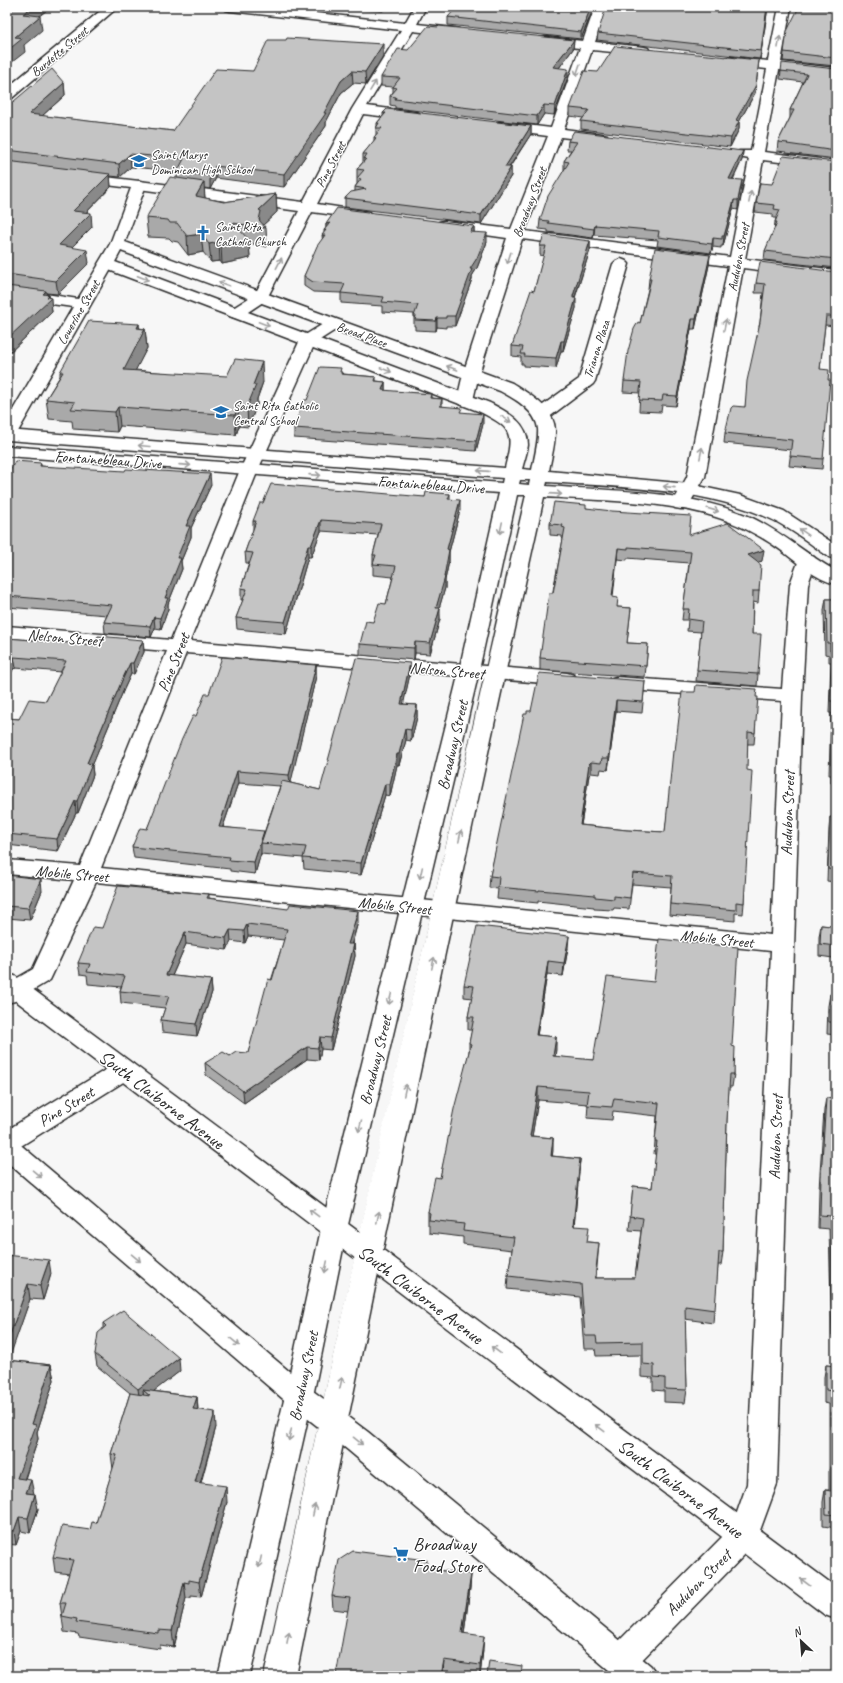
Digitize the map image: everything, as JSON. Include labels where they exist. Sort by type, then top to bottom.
[{"type":"street","name":"Burdette Street","points":[[7,94],[112,7]]},
{"type":"street","points":[[230,7],[257,8],[469,33]]},
{"type":"street","name":"Pine Street","points":[[261,297],[306,208],[359,109],[420,7]]},
{"type":"street","name":"Broadway Street","points":[[465,400],[471,374],[516,234],[556,133],[601,7]]},
{"type":"street","name":"Audubon Street","points":[[685,496],[696,478],[785,7]]},
{"type":"street","points":[[538,35],[589,39],[657,53]]},
{"type":"street","points":[[720,60],[836,72]]},
{"type":"street","points":[[359,109],[430,118]]},
{"type":"street","points":[[485,124],[618,140]]},
{"type":"street","points":[[734,153],[836,165]]},
{"type":"street","points":[[69,176],[376,217]]},
{"type":"street","name":"Lowerline Street","points":[[7,435],[117,244],[139,185]]},
{"type":"street","points":[[431,224],[836,275]]},
{"type":"street","name":"Broad Place","points":[[117,244],[506,387],[521,396],[542,414]]},
{"type":"street","name":"Broad Place","points":[[106,264],[465,400],[498,414],[514,424],[519,434],[519,445]]},
{"type":"street","name":"Trianon Plaza","points":[[542,414],[587,382],[622,264]]},
{"type":"street","points":[[7,293],[83,304]]},
{"type":"street","points":[[236,313],[261,297]]},
{"type":"street","points":[[308,340],[334,324]]},
{"type":"street","name":"Pine Street","points":[[10,989],[42,974],[88,874],[253,463],[308,340]]},
{"type":"street","points":[[538,484],[547,430],[542,414]]},
{"type":"street","name":"Fontainebleau Drive","points":[[7,435],[253,463]]},
{"type":"street","name":"Broadway Street","points":[[234,1676],[299,1396],[334,1229],[469,672],[519,445]]},
{"type":"street","name":"Fontainebleau Drive","points":[[7,451],[253,463],[538,484],[644,499],[685,496],[734,499],[778,515],[836,553]]},
{"type":"street","name":"Broadway Street","points":[[280,1676],[333,1421],[495,674],[538,484]]},
{"type":"street","name":"Fontainebleau Drive","points":[[685,496],[714,510],[751,523],[774,537],[807,561],[836,578]]},
{"type":"street","name":"Audubon Street","points":[[631,1668],[744,1535],[762,1484],[792,696],[799,584],[807,561]]},
{"type":"street","name":"Nelson Street","points":[[7,632],[469,672],[792,696]]},
{"type":"street","name":"Mobile Street","points":[[7,867],[782,944]]},
{"type":"street","name":"South Claiborne Avenue","points":[[10,989],[124,1070],[369,1256],[836,1605]]},
{"type":"street","name":"Pine Street","points":[[7,1142],[124,1070]]},
{"type":"street","points":[[7,1148],[299,1396],[333,1421],[631,1668]]},
{"type":"building","points":[[7,7],[32,7],[23,14],[40,16],[15,37],[23,38],[7,51]]},
{"type":"building","points":[[457,7],[591,7],[581,32],[448,17]]},
{"type":"building","points":[[606,7],[767,7],[761,51],[598,33]]},
{"type":"building","points":[[799,7],[836,7],[836,58],[784,52],[787,31]]},
{"type":"building","points":[[428,26],[574,40],[553,67],[568,69],[555,106],[544,105],[537,116],[395,99],[396,97],[390,96],[397,88],[393,87],[400,78],[381,77],[398,49],[408,50]]},
{"type":"building","points":[[287,38],[383,44],[365,72],[352,71],[341,81],[324,113],[326,113],[284,174],[215,166],[210,176],[177,172],[184,159],[130,154],[119,164],[7,150],[7,107],[52,69],[64,83],[29,114],[173,131],[216,69],[253,71],[268,40],[286,40]]},
{"type":"building","points":[[615,46],[759,60],[756,85],[736,120],[739,121],[731,138],[581,121],[589,110],[570,108],[584,71],[598,72]]},
{"type":"building","points":[[782,63],[836,69],[836,151],[778,142],[794,110],[790,110],[807,74],[781,71]]},
{"type":"building","points":[[387,109],[531,126],[505,167],[511,167],[481,215],[345,198],[351,192],[366,189],[355,187],[361,179],[357,178],[364,170],[357,169],[366,159],[364,159],[367,154],[363,154],[382,128],[376,128],[379,123],[377,123],[386,113],[383,113]]},
{"type":"building","points":[[574,131],[743,151],[729,179],[742,180],[738,200],[734,200],[722,239],[713,238],[712,244],[658,237],[659,231],[595,225],[594,229],[548,223],[549,221],[540,220],[548,196],[569,162],[564,161],[577,142],[568,141]]},
{"type":"building","points":[[783,156],[836,162],[836,259],[765,251],[777,222],[775,222],[780,210],[774,209],[775,205],[756,203],[760,183],[772,184]]},
{"type":"building","points":[[7,161],[110,174],[73,211],[91,213],[59,245],[87,250],[56,281],[7,274]]},
{"type":"building","points":[[170,177],[204,182],[196,196],[224,202],[276,194],[259,210],[261,211],[259,220],[266,228],[233,223],[249,240],[221,245],[219,242],[209,244],[201,234],[187,236],[177,223],[170,223],[168,220],[146,218]]},
{"type":"building","points":[[337,208],[474,226],[470,232],[487,233],[477,258],[470,269],[472,269],[455,316],[437,318],[436,321],[415,320],[416,316],[414,316],[418,305],[382,302],[384,297],[341,293],[345,284],[313,282],[304,276],[317,246],[325,235],[322,235],[326,230],[324,230],[330,223],[326,224]]},
{"type":"building","points":[[544,235],[590,241],[573,296],[573,298],[576,298],[564,341],[561,341],[556,358],[524,356],[525,354],[521,354],[523,347],[512,346],[531,290],[534,291],[546,246],[540,246]]},
{"type":"building","points":[[655,248],[710,255],[696,319],[692,319],[677,396],[663,395],[662,401],[639,400],[641,382],[624,381],[628,351],[634,329],[638,322],[640,323],[651,279],[649,279]]},
{"type":"building","points":[[760,262],[836,272],[836,316],[826,316],[820,369],[829,370],[828,380],[830,380],[823,459],[790,456],[792,440],[725,433],[731,408],[733,406],[745,407],[747,381],[760,322],[765,284],[756,283]]},
{"type":"building","points":[[7,286],[46,291],[43,294],[49,295],[47,297],[51,298],[7,339]]},
{"type":"building","points":[[89,321],[139,324],[137,328],[145,329],[124,370],[227,376],[235,359],[262,362],[253,385],[256,385],[247,407],[238,406],[235,415],[118,407],[115,412],[71,409],[75,402],[46,399],[63,372],[60,372]]},
{"type":"building","points":[[320,367],[341,368],[341,374],[376,377],[375,381],[385,382],[382,390],[431,394],[430,398],[442,399],[440,406],[462,408],[460,412],[483,414],[476,441],[294,428],[302,404],[304,400],[307,400]]},
{"type":"building","points":[[15,461],[41,463],[40,466],[210,474],[186,526],[190,526],[177,558],[181,558],[165,598],[168,598],[160,618],[154,617],[150,626],[104,622],[112,605],[7,596],[7,473],[9,473]]},
{"type":"building","points":[[271,484],[425,497],[426,492],[450,494],[448,499],[460,500],[447,549],[449,550],[445,577],[436,608],[440,608],[430,643],[415,642],[414,648],[360,644],[366,621],[373,622],[379,603],[386,604],[396,566],[373,564],[376,555],[373,555],[381,524],[321,520],[311,546],[308,546],[285,622],[236,618],[247,589],[241,588],[253,553],[245,552],[256,521],[253,521],[260,503],[263,503]]},
{"type":"building","points":[[554,502],[586,505],[586,508],[612,511],[691,516],[689,535],[728,523],[764,550],[748,555],[761,565],[759,591],[753,591],[752,634],[761,634],[758,674],[697,670],[702,621],[688,619],[689,609],[683,609],[691,552],[628,547],[628,549],[618,548],[612,597],[618,598],[617,607],[631,608],[627,643],[648,644],[646,666],[540,658],[549,593],[553,593],[565,528],[562,527],[563,525],[550,524]]},
{"type":"building","points":[[826,599],[836,599],[836,870],[828,869],[830,817],[834,818],[835,771],[832,771],[833,764],[831,764],[833,701],[830,701],[833,651],[830,651],[830,643],[827,643]]},
{"type":"building","points":[[98,636],[143,640],[133,663],[130,663],[123,678],[87,763],[92,764],[77,801],[75,801],[57,839],[7,834],[7,718],[19,719],[29,699],[46,701],[66,661],[14,657],[7,668],[7,638],[94,645]]},
{"type":"building","points":[[222,657],[316,665],[289,775],[237,771],[219,827],[264,831],[254,862],[229,860],[230,857],[132,847],[140,828],[147,829],[182,739],[193,716],[196,716],[205,694],[209,694]]},
{"type":"building","points":[[356,658],[410,663],[401,704],[417,705],[411,730],[405,729],[390,784],[385,784],[361,863],[303,858],[306,847],[261,843],[282,781],[320,790]]},
{"type":"building","points":[[539,673],[645,681],[643,702],[616,700],[609,758],[602,758],[601,763],[591,762],[589,764],[580,825],[627,830],[665,832],[673,751],[675,751],[682,692],[695,692],[696,685],[757,689],[756,697],[758,697],[755,733],[748,732],[747,770],[752,771],[744,903],[736,902],[736,910],[670,904],[672,876],[633,873],[630,898],[614,896],[614,899],[595,897],[595,895],[498,887],[499,877],[490,876],[524,714],[527,714],[527,711],[531,711]]},
{"type":"building","points":[[7,875],[41,879],[28,908],[7,906]]},
{"type":"building","points":[[118,886],[209,894],[207,898],[288,909],[290,904],[358,911],[348,944],[354,944],[331,1038],[320,1037],[318,1048],[307,1047],[243,1091],[205,1063],[223,1052],[230,1056],[236,1052],[248,1053],[268,979],[272,980],[287,929],[247,924],[244,931],[230,930],[226,938],[185,932],[166,975],[211,980],[196,1024],[161,1020],[169,996],[120,991],[125,976],[87,972],[90,964],[78,963],[93,927],[102,928]]},
{"type":"building","points":[[835,919],[836,1022],[829,1022],[830,994],[834,994],[835,946],[820,944],[821,925],[831,926],[832,924],[835,924]]},
{"type":"building","points":[[477,926],[569,936],[564,963],[548,961],[536,1035],[556,1037],[553,1056],[593,1060],[607,977],[654,982],[659,939],[738,947],[732,1046],[735,1047],[734,1074],[730,1074],[727,1120],[723,1252],[719,1252],[715,1310],[685,1306],[687,1390],[665,1389],[665,1378],[654,1377],[654,1365],[643,1364],[643,1342],[597,1343],[596,1336],[585,1336],[581,1284],[508,1276],[514,1237],[463,1231],[464,1224],[429,1220],[430,1213],[428,1212],[435,1177],[440,1178],[454,1109],[471,1044],[469,1043],[474,1017],[468,1017],[474,986],[464,985]],"holes":[[[538,1087],[589,1091],[587,1105],[612,1107],[614,1098],[659,1103],[652,1188],[633,1186],[630,1216],[643,1218],[635,1278],[595,1278],[599,1243],[587,1242],[589,1227],[573,1226],[580,1159],[551,1156],[553,1138],[530,1136]]]},
{"type":"building","points":[[826,1098],[836,1099],[836,1324],[834,1324],[831,1216],[820,1215]]},
{"type":"building","points":[[7,1255],[49,1260],[40,1286],[28,1284],[7,1343]]},
{"type":"building","points":[[123,1310],[179,1358],[138,1389],[95,1354],[98,1333],[106,1326],[103,1323]]},
{"type":"building","points":[[7,1360],[51,1365],[32,1424],[36,1425],[17,1478],[31,1480],[26,1493],[35,1494],[28,1518],[19,1517],[14,1531],[7,1530]]},
{"type":"building","points":[[826,1365],[836,1366],[836,1515],[826,1514],[825,1490],[831,1491],[832,1451],[831,1391],[826,1390]]},
{"type":"building","points":[[143,1390],[197,1397],[193,1409],[215,1412],[195,1482],[226,1486],[199,1582],[189,1580],[189,1583],[184,1582],[172,1631],[158,1630],[158,1633],[76,1622],[77,1619],[62,1616],[66,1603],[60,1603],[73,1560],[53,1557],[62,1526],[90,1530],[92,1522],[96,1523],[117,1455],[111,1454],[130,1393],[150,1396]]},
{"type":"building","points":[[353,1551],[427,1560],[426,1569],[471,1574],[462,1633],[484,1636],[480,1665],[444,1660],[441,1676],[336,1676],[350,1598],[332,1596],[339,1560]]},
{"type":"building","points":[[489,1661],[522,1666],[521,1676],[487,1676]]},
{"type":"place","name":"Saint Marys Dominican High School","points":[[139,161]]},
{"type":"place","name":"Saint Rita Catholic Church","points":[[203,233]]},
{"type":"place","name":"Saint Rita Catholic Central School","points":[[221,412]]},
{"type":"place","name":"Broadway Food Store","points":[[401,1554]]}]
